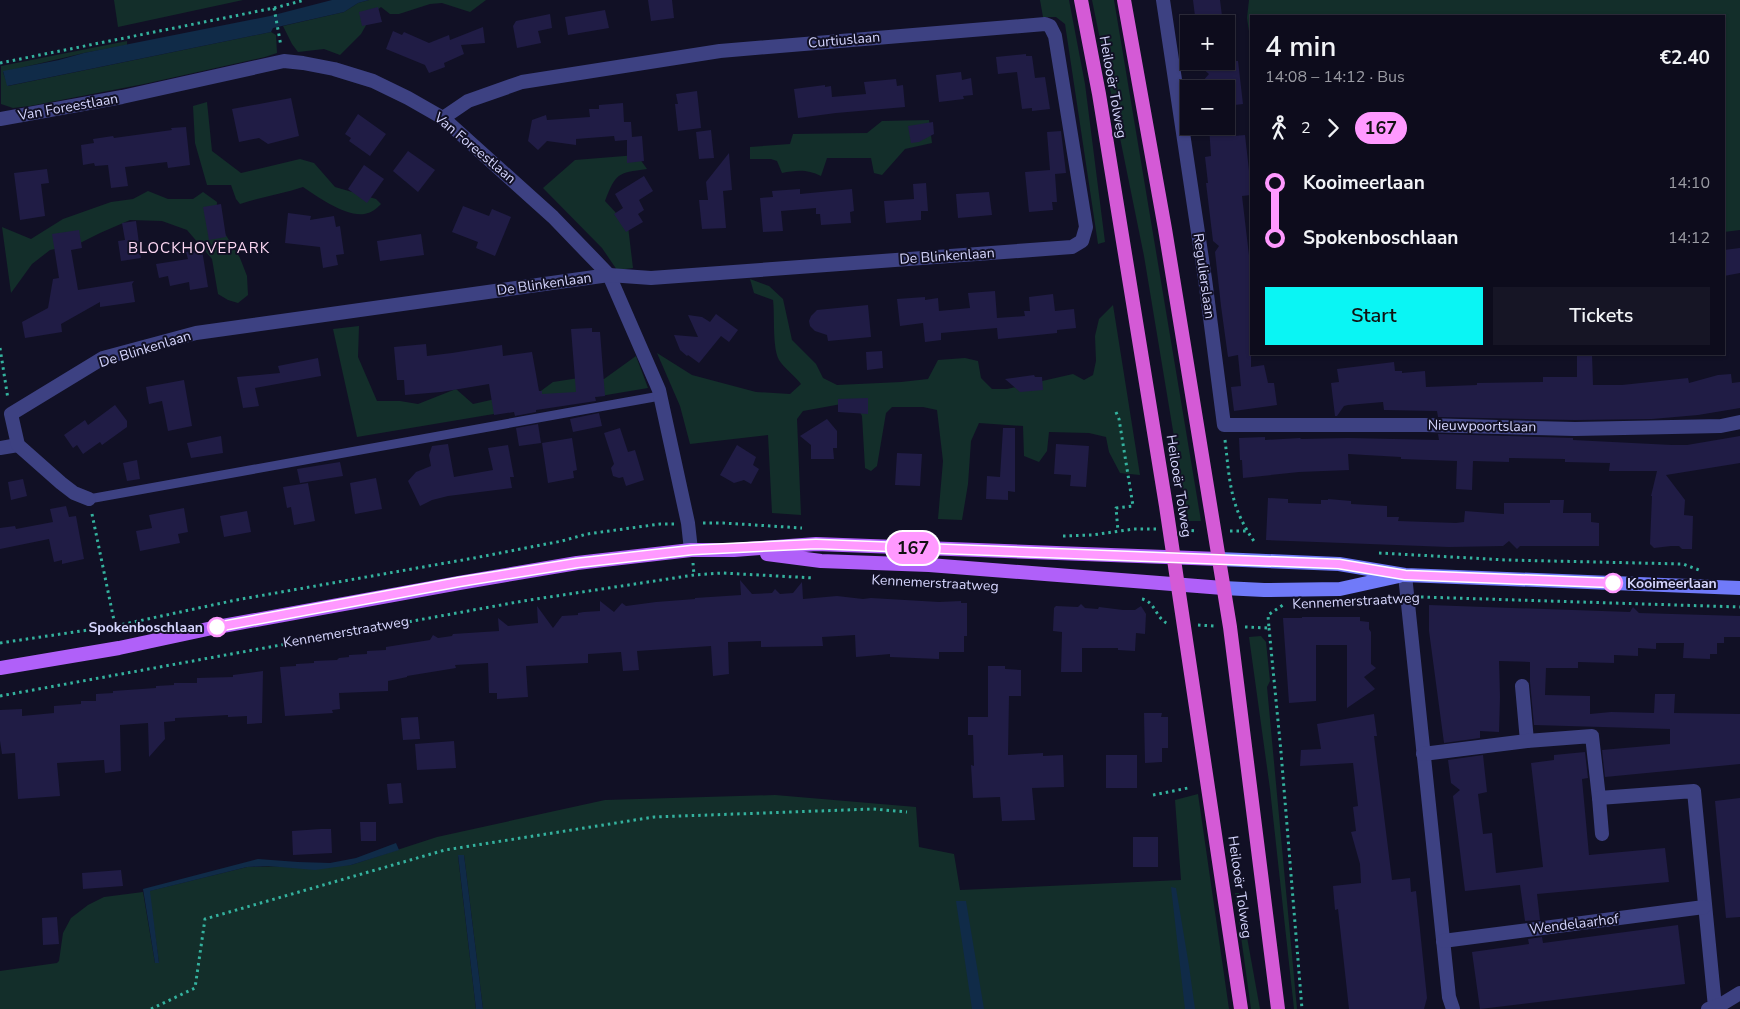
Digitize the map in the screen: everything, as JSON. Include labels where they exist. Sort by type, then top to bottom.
[{"type":"highway","name":"Heilooër Tolweg","points":[[1081,0],[1123,239],[1170,530],[1240,1009]]},
{"type":"highway","name":"Heilooër Tolweg","points":[[1124,0],[1150,139],[1230,627],[1278,1009]]},
{"type":"main road","name":"Kennemerstraatweg","points":[[0,668],[119,648],[227,625],[459,582],[577,563],[692,550],[734,550],[816,544],[1339,564],[1405,575],[1740,588]]},
{"type":"main road","name":"Kennemerstraatweg","points":[[734,550],[821,561],[929,565],[1264,590],[1340,589],[1405,575]]},
{"type":"street","name":"Regulierslaan","points":[[1163,0],[1205,279],[1224,425]]},
{"type":"street","name":"Curtiuslaan","points":[[443,118],[468,101],[522,82],[720,51],[1045,24],[1050,26],[1055,36],[1086,227]]},
{"type":"street","name":"Van Foreestlaan","points":[[0,119],[122,98],[284,61],[334,69],[373,81],[443,118],[553,216],[609,275],[660,396],[692,550]]},
{"type":"street","name":"De Blinkenlaan","points":[[11,414],[103,358],[196,333],[609,275],[651,278],[1072,247],[1082,241],[1086,227]]},
{"type":"street","points":[[11,414],[18,445],[74,493],[89,499]]},
{"type":"street","name":"Nieuwpoortslaan","points":[[1224,425],[1426,425],[1575,429],[1721,426],[1740,422]]},
{"type":"street","points":[[0,448],[18,445]]},
{"type":"street","points":[[1405,575],[1449,997],[1453,1009]]},
{"type":"street","points":[[1522,686],[1526,741]]},
{"type":"street","points":[[1424,754],[1526,741],[1592,736],[1602,834]]},
{"type":"street","points":[[1599,798],[1694,791],[1711,1008],[1728,1001],[1740,993]]},
{"type":"street","name":"Wendelaarhof","points":[[1443,941],[1704,907]]},
{"type":"lane","points":[[89,499],[660,396]]},
{"type":"path","points":[[0,63],[306,0]]},
{"type":"path","points":[[274,8],[279,35]]},
{"type":"path","points":[[0,348],[11,414]]},
{"type":"path","points":[[1116,412],[1120,420],[1133,506],[1116,508],[1118,531]]},
{"type":"path","points":[[1224,425],[1231,493],[1246,531],[1258,547]]},
{"type":"path","points":[[89,499],[119,648]]},
{"type":"path","points":[[0,643],[115,626],[236,600],[474,558],[562,541],[587,534],[660,524],[688,524]]},
{"type":"path","points":[[1056,536],[1092,535],[1134,529],[1215,532],[1246,531]]},
{"type":"path","points":[[1403,554],[1507,560],[1683,564],[1701,571]]},
{"type":"path","name":"Kennemerstraatweg","points":[[0,696],[523,601],[694,575],[722,573],[821,578]]},
{"type":"path","name":"Kennemerstraatweg","points":[[1369,599],[1407,597],[1740,607]]},
{"type":"path","points":[[1138,599],[1146,600],[1151,604],[1159,618],[1165,623],[1269,628],[1302,1009]]},
{"type":"path","name":"Kennemerstraatweg","points":[[1269,628],[1268,615],[1284,604]]},
{"type":"path","points":[[1152,795],[1188,788]]},
{"type":"path","points":[[151,1009],[195,988],[205,919],[445,850],[654,816],[873,809],[907,812]]},
{"type":"green space","points":[[114,0],[243,0],[118,27]]},
{"type":"green space","points":[[369,0],[486,0],[470,12],[442,3],[430,4],[399,14],[390,14],[381,7],[373,13],[361,34],[340,55],[324,49],[298,52],[283,26],[344,12],[358,3]]},
{"type":"green space","points":[[1040,0],[1069,0],[1085,84],[1105,242],[1098,244],[1065,24],[1056,17],[1043,17]]},
{"type":"green space","points":[[1092,0],[1114,0],[1201,521],[1188,521],[1144,256]]},
{"type":"green space","points":[[1249,0],[1740,0],[1740,230],[1725,232],[1725,15],[1250,15],[1250,38],[1247,18]]},
{"type":"green space","points":[[271,32],[276,35],[277,53],[265,57],[144,84],[30,106],[13,108],[1,104],[1,66],[127,41],[127,45],[3,72],[8,86]]},
{"type":"green space","points":[[207,102],[212,151],[241,173],[300,159],[314,163],[335,187],[376,199],[381,204],[370,212],[352,213],[334,206],[303,187],[240,204],[231,185],[207,185],[195,143],[193,106]]},
{"type":"green space","points":[[929,120],[932,143],[905,149],[882,175],[874,173],[871,158],[827,158],[821,176],[802,171],[782,173],[777,161],[771,159],[750,159],[750,147],[790,144],[793,134],[867,133],[882,121]]},
{"type":"green space","points":[[637,155],[647,169],[619,176],[612,185],[605,201],[628,226],[633,268],[617,270],[602,248],[543,188],[575,160]]},
{"type":"green space","points":[[148,191],[168,199],[193,199],[203,192],[217,202],[216,219],[240,258],[247,276],[248,295],[238,303],[218,294],[212,259],[187,230],[162,221],[130,220],[76,245],[50,250],[32,264],[11,293],[2,227],[31,239],[63,219],[111,202],[133,199]]},
{"type":"green space","points":[[750,279],[769,286],[783,299],[792,340],[816,364],[823,378],[837,385],[928,379],[938,360],[965,358],[978,361],[981,378],[992,389],[1007,389],[1073,374],[1084,380],[1093,375],[1096,361],[1095,336],[1099,319],[1113,305],[1140,475],[1120,473],[1109,452],[1106,437],[1089,433],[1049,432],[1047,451],[1039,462],[1024,456],[1023,426],[979,423],[971,441],[968,484],[962,520],[938,519],[943,461],[937,410],[923,407],[892,407],[886,413],[877,466],[871,471],[865,468],[862,416],[857,406],[847,403],[803,411],[797,419],[801,515],[772,513],[768,435],[690,444],[680,406],[657,353],[692,375],[756,392],[790,394],[801,384],[781,363],[777,354],[773,300],[754,293]]},
{"type":"green space","points":[[359,326],[358,357],[377,401],[400,401],[418,404],[456,389],[473,404],[522,393],[534,396],[553,382],[579,378],[604,379],[636,356],[648,388],[357,437],[333,329]]},
{"type":"green space","points":[[1261,636],[1266,642],[1270,681],[1267,687],[1297,1009],[1294,1009],[1270,789],[1249,637]]},
{"type":"green space","points":[[1198,794],[1229,1009],[483,1009],[464,855],[458,856],[476,1009],[0,1009],[0,971],[57,963],[59,961],[63,933],[71,918],[88,905],[104,897],[143,892],[155,963],[159,963],[149,891],[247,867],[351,865],[437,837],[605,800],[775,795],[916,807],[919,847],[954,854],[960,890],[1181,880],[1175,800]]},
{"type":"green space","points":[[1235,893],[1239,893],[1260,1009],[1251,1009]]},
{"type":"water","points":[[332,0],[369,0],[358,3],[344,12],[273,28],[271,32],[7,86],[3,71],[270,16]]},
{"type":"water","points":[[396,843],[399,850],[351,865],[315,870],[268,866],[247,867],[150,891],[159,963],[155,963],[143,889],[258,859],[330,863],[356,858]]},
{"type":"water","points":[[458,855],[464,855],[483,1009],[476,1009]]},
{"type":"water","points":[[1171,887],[1176,888],[1195,1009],[1185,1009]]},
{"type":"water","points":[[956,901],[966,901],[984,1009],[972,1009]]},
{"type":"building","points":[[648,0],[672,0],[674,18],[651,21]]},
{"type":"building","points":[[1193,0],[1220,0],[1222,15],[1195,15]]},
{"type":"building","points":[[378,7],[382,22],[362,26],[359,12]]},
{"type":"building","points":[[605,10],[609,28],[568,35],[565,17]]},
{"type":"building","points":[[550,14],[552,28],[538,31],[541,43],[517,48],[513,26],[516,21]]},
{"type":"building","points":[[483,27],[485,43],[461,45],[464,54],[444,63],[445,67],[429,73],[425,65],[386,49],[393,31],[402,35],[404,32],[429,43],[449,35],[450,40]]},
{"type":"building","points":[[1026,54],[1026,56],[1032,56],[1035,78],[1045,77],[1050,109],[1032,111],[1032,108],[1022,109],[1017,72],[998,74],[996,57]]},
{"type":"building","points":[[1235,61],[1238,61],[1243,104],[1235,105],[1235,80],[1204,80],[1209,74],[1204,70],[1235,70]]},
{"type":"building","points":[[961,72],[962,80],[971,78],[973,95],[963,96],[964,99],[939,102],[936,75]]},
{"type":"building","points":[[896,79],[897,86],[903,85],[905,107],[798,118],[794,89],[825,85],[825,87],[831,86],[832,97],[866,94],[864,82]]},
{"type":"building","points":[[697,91],[701,128],[678,131],[675,104],[678,104],[676,94]]},
{"type":"building","points":[[291,98],[299,136],[268,144],[259,138],[239,142],[232,109]]},
{"type":"building","points":[[623,103],[624,122],[631,122],[632,137],[642,136],[644,161],[627,163],[627,140],[615,141],[614,136],[576,139],[576,145],[547,141],[538,150],[528,141],[532,120],[546,115],[547,120],[590,117],[589,109],[599,109],[599,105]]},
{"type":"building","points":[[358,114],[386,134],[370,156],[349,141],[351,138],[345,134]]},
{"type":"building","points":[[933,122],[934,134],[919,142],[911,143],[908,126]]},
{"type":"building","points":[[186,127],[190,165],[168,168],[167,162],[125,167],[128,186],[111,188],[108,165],[95,166],[94,163],[83,165],[81,145],[94,143],[93,139],[113,136],[114,138]]},
{"type":"building","points":[[711,130],[714,158],[699,159],[696,132]]},
{"type":"building","points":[[1061,131],[1066,173],[1055,174],[1057,202],[1052,202],[1053,210],[1029,212],[1025,172],[1050,170],[1047,132]]},
{"type":"building","points":[[1210,135],[1245,135],[1250,195],[1242,196],[1250,264],[1251,367],[1264,365],[1268,383],[1274,383],[1277,405],[1234,411],[1231,387],[1241,386],[1238,355],[1228,357],[1215,252],[1219,246],[1213,241],[1205,157],[1211,156]]},
{"type":"building","points":[[408,151],[435,170],[418,192],[393,171]]},
{"type":"building","points":[[729,153],[732,190],[723,191],[726,228],[702,229],[699,200],[708,200],[706,182]]},
{"type":"building","points":[[364,165],[384,179],[367,203],[348,189]]},
{"type":"building","points":[[47,169],[49,183],[41,184],[45,216],[20,220],[14,173]]},
{"type":"building","points":[[644,176],[653,191],[639,200],[644,210],[638,214],[643,222],[626,232],[614,214],[623,208],[615,194]]},
{"type":"building","points":[[926,183],[928,211],[921,211],[921,220],[886,223],[884,201],[914,199],[913,184]]},
{"type":"building","points":[[800,189],[800,194],[852,189],[854,211],[850,212],[851,223],[821,225],[820,214],[816,214],[816,208],[781,211],[783,231],[763,232],[760,198],[773,197],[772,191]]},
{"type":"building","points":[[989,192],[992,215],[958,218],[956,194]]},
{"type":"building","points":[[221,204],[226,237],[209,240],[203,207]]},
{"type":"building","points":[[463,206],[489,216],[492,209],[511,217],[495,256],[476,248],[478,242],[452,232]]},
{"type":"building","points":[[288,213],[311,216],[310,220],[334,216],[336,227],[340,226],[344,254],[336,255],[338,265],[323,268],[320,247],[285,243]]},
{"type":"building","points":[[136,221],[141,258],[121,261],[118,241],[125,240],[122,223]]},
{"type":"building","points":[[79,230],[82,248],[71,250],[78,290],[134,281],[132,284],[135,302],[100,307],[100,302],[61,324],[62,332],[25,338],[22,322],[48,308],[53,279],[59,278],[52,234]]},
{"type":"building","points":[[421,234],[424,255],[380,261],[377,241]]},
{"type":"building","points":[[1740,248],[1740,273],[1725,276],[1725,250]]},
{"type":"building","points":[[202,250],[208,287],[190,290],[189,282],[170,286],[168,276],[159,278],[156,264],[188,259],[186,252]]},
{"type":"building","points":[[995,291],[997,318],[1025,316],[1024,311],[1030,311],[1029,297],[1053,294],[1055,311],[1074,309],[1076,328],[1057,330],[1057,333],[998,339],[997,328],[941,333],[941,340],[925,342],[923,323],[900,326],[897,299],[925,297],[925,300],[938,298],[939,311],[970,308],[968,293]]},
{"type":"building","points":[[868,305],[871,337],[828,341],[827,335],[815,331],[810,326],[811,316],[817,310]]},
{"type":"building","points":[[716,314],[738,330],[729,342],[721,336],[699,363],[680,350],[674,335],[698,337],[688,315],[702,317],[710,322]]},
{"type":"building","points":[[592,328],[592,332],[600,332],[605,396],[595,397],[596,401],[536,410],[536,412],[515,416],[514,412],[494,415],[489,384],[441,392],[405,395],[404,380],[397,380],[394,347],[426,344],[427,356],[502,345],[503,356],[532,352],[539,391],[542,391],[542,394],[576,392],[571,329]]},
{"type":"building","points":[[882,351],[883,368],[867,370],[866,352]]},
{"type":"building","points":[[1577,355],[1592,355],[1593,385],[1622,385],[1688,378],[1689,383],[1718,375],[1731,374],[1732,383],[1740,382],[1740,408],[1698,415],[1652,419],[1575,420],[1438,417],[1437,411],[1384,410],[1383,402],[1344,406],[1335,416],[1331,383],[1339,382],[1337,369],[1394,362],[1395,371],[1402,371],[1402,373],[1425,371],[1426,387],[1477,385],[1477,383],[1543,382],[1543,377],[1577,377]]},
{"type":"building","points":[[318,358],[321,376],[255,388],[259,406],[243,408],[237,377],[280,373],[278,366]]},
{"type":"building","points":[[1034,375],[1035,377],[1042,377],[1043,390],[1020,392],[1005,379]]},
{"type":"building","points":[[184,380],[192,426],[168,431],[162,401],[149,404],[146,387]]},
{"type":"building","points":[[868,398],[868,414],[838,412],[838,399]]},
{"type":"building","points":[[115,405],[127,421],[127,427],[102,445],[100,442],[83,454],[77,445],[73,448],[64,435],[85,420],[88,425]]},
{"type":"building","points":[[599,413],[602,426],[573,432],[570,419]]},
{"type":"building","points":[[827,419],[837,431],[837,448],[833,448],[834,459],[811,459],[811,445],[800,436]]},
{"type":"building","points":[[538,424],[541,443],[519,446],[516,428]]},
{"type":"building","points":[[620,428],[628,452],[635,450],[644,480],[626,486],[623,477],[613,476],[611,468],[614,464],[604,433]]},
{"type":"building","points":[[1003,428],[1015,428],[1015,492],[1008,491],[1008,500],[986,499],[987,476],[1000,477]]},
{"type":"building","points":[[1438,434],[1573,438],[1573,440],[1672,445],[1687,445],[1740,436],[1740,463],[1666,475],[1685,500],[1684,515],[1693,516],[1692,549],[1682,549],[1679,546],[1654,548],[1650,544],[1651,496],[1657,471],[1609,471],[1610,463],[1565,462],[1565,459],[1509,458],[1509,462],[1473,461],[1472,490],[1456,489],[1457,461],[1401,459],[1401,457],[1348,454],[1349,470],[1299,472],[1243,478],[1239,438],[1265,437],[1265,440],[1348,438],[1439,440]]},
{"type":"building","points":[[221,436],[223,453],[191,458],[187,443]]},
{"type":"building","points":[[572,438],[577,470],[573,471],[574,478],[548,483],[542,443]]},
{"type":"building","points":[[448,444],[454,477],[493,470],[488,448],[508,445],[514,477],[510,477],[512,488],[448,496],[432,500],[420,506],[408,481],[416,472],[431,466],[429,455],[432,446]]},
{"type":"building","points":[[1056,444],[1089,446],[1086,487],[1070,486],[1071,475],[1054,474]]},
{"type":"building","points":[[737,445],[756,457],[753,465],[759,469],[751,484],[744,480],[734,483],[720,475]]},
{"type":"building","points":[[897,453],[922,454],[920,486],[895,485]]},
{"type":"building","points":[[137,460],[140,479],[127,481],[123,463]]},
{"type":"building","points":[[340,462],[343,476],[300,483],[297,469]]},
{"type":"building","points":[[376,478],[382,509],[355,514],[350,483]]},
{"type":"building","points":[[23,479],[27,496],[11,500],[8,482]]},
{"type":"building","points":[[308,483],[315,521],[294,525],[291,507],[287,508],[283,487]]},
{"type":"building","points":[[1268,498],[1288,499],[1288,503],[1321,504],[1321,500],[1328,499],[1351,501],[1351,504],[1387,506],[1387,517],[1399,517],[1398,521],[1456,523],[1464,522],[1465,511],[1504,514],[1504,503],[1550,503],[1550,500],[1564,500],[1563,513],[1591,513],[1591,522],[1599,523],[1599,546],[1520,546],[1517,549],[1509,541],[1503,546],[1449,547],[1266,540]]},
{"type":"building","points":[[66,506],[69,517],[76,516],[84,559],[62,564],[62,560],[54,562],[49,539],[0,549],[0,528],[15,526],[16,529],[53,522],[50,509]]},
{"type":"building","points":[[184,508],[188,532],[178,534],[180,543],[140,551],[136,531],[152,528],[149,515]]},
{"type":"building","points":[[247,511],[251,532],[224,537],[220,516]]},
{"type":"building","points":[[740,580],[752,594],[772,593],[775,589],[780,594],[793,593],[802,582],[803,599],[837,596],[863,599],[961,601],[961,603],[967,603],[967,636],[964,636],[964,652],[939,652],[939,659],[890,657],[890,654],[856,657],[855,635],[822,637],[823,646],[761,647],[761,641],[728,642],[729,674],[713,676],[711,646],[637,651],[639,670],[623,671],[621,652],[588,654],[588,663],[526,666],[528,697],[497,699],[497,693],[489,693],[488,663],[455,665],[456,668],[388,681],[388,691],[339,693],[340,709],[332,710],[333,713],[285,716],[280,667],[314,663],[314,661],[337,660],[349,657],[349,655],[367,654],[367,651],[386,650],[386,647],[430,640],[433,635],[438,638],[452,636],[453,634],[499,631],[498,618],[508,626],[538,623],[537,606],[553,628],[562,616],[600,611],[600,601],[614,612],[622,603],[626,606],[741,595]]},
{"type":"building","points":[[1081,604],[1085,608],[1098,609],[1099,607],[1123,610],[1135,610],[1141,606],[1146,614],[1145,634],[1136,633],[1135,651],[1118,650],[1118,648],[1082,648],[1082,672],[1061,672],[1062,632],[1053,631],[1054,608],[1056,606],[1078,607]]},
{"type":"building","points":[[1429,605],[1630,612],[1633,607],[1639,613],[1740,616],[1740,637],[1724,637],[1724,643],[1717,643],[1717,654],[1710,654],[1710,659],[1683,658],[1684,643],[1656,643],[1656,649],[1638,648],[1638,656],[1614,655],[1614,663],[1578,662],[1578,668],[1546,668],[1545,695],[1590,696],[1590,714],[1611,712],[1654,713],[1655,694],[1675,694],[1674,713],[1740,714],[1740,764],[1605,777],[1602,750],[1670,744],[1670,729],[1534,725],[1530,662],[1499,661],[1499,732],[1480,731],[1480,738],[1444,743],[1429,631]]},
{"type":"building","points":[[1360,617],[1360,621],[1369,622],[1371,632],[1371,664],[1376,668],[1364,677],[1375,689],[1347,708],[1347,645],[1316,645],[1316,701],[1289,703],[1283,618]]},
{"type":"building","points":[[988,666],[1005,666],[1005,669],[1021,670],[1021,696],[1009,696],[1008,755],[1043,753],[1043,756],[1063,755],[1064,787],[1032,788],[1035,820],[1002,821],[1000,797],[973,798],[971,765],[974,766],[973,735],[968,735],[968,717],[988,717]]},
{"type":"building","points":[[263,671],[262,723],[247,724],[247,716],[228,717],[228,715],[175,718],[175,721],[164,722],[165,739],[149,757],[148,723],[120,725],[121,771],[105,773],[104,760],[57,763],[60,796],[18,799],[15,753],[2,754],[0,710],[22,709],[22,716],[54,713],[54,706],[81,704],[81,701],[96,701],[96,694],[156,688],[156,686],[174,685],[174,683],[197,683],[197,678],[233,677],[233,675]]},
{"type":"building","points":[[1144,713],[1162,713],[1161,717],[1168,717],[1168,748],[1162,748],[1162,762],[1145,763]]},
{"type":"building","points":[[1374,714],[1377,736],[1374,736],[1392,880],[1410,878],[1411,892],[1416,891],[1427,998],[1424,1009],[1349,1009],[1338,909],[1335,910],[1333,886],[1361,883],[1360,864],[1351,832],[1356,831],[1353,807],[1358,806],[1353,763],[1300,766],[1301,750],[1321,749],[1317,724]]},
{"type":"building","points":[[418,717],[420,739],[403,740],[401,718]]},
{"type":"building","points":[[454,741],[456,768],[417,770],[415,744]]},
{"type":"building","points":[[1585,752],[1588,778],[1582,779],[1589,855],[1665,848],[1669,882],[1537,894],[1540,920],[1525,921],[1520,885],[1465,891],[1453,796],[1460,790],[1451,783],[1448,760],[1483,755],[1487,792],[1478,794],[1483,834],[1492,833],[1496,873],[1543,867],[1531,763],[1554,760],[1554,755]]},
{"type":"building","points":[[1106,755],[1137,755],[1137,788],[1106,788]]},
{"type":"building","points":[[401,783],[403,803],[389,804],[387,784]]},
{"type":"building","points":[[1740,798],[1740,917],[1726,918],[1715,801]]},
{"type":"building","points":[[360,822],[376,822],[376,841],[361,841]]},
{"type":"building","points":[[331,829],[332,853],[293,855],[292,831]]},
{"type":"building","points":[[1133,837],[1158,837],[1158,867],[1133,867]]},
{"type":"building","points":[[121,870],[123,886],[83,889],[82,873]]},
{"type":"building","points":[[57,917],[59,944],[43,945],[42,918]]},
{"type":"building","points":[[1678,925],[1685,984],[1480,1009],[1472,952],[1529,944],[1528,939],[1542,937],[1543,943]]},
{"type":"bus line","name":"167","points":[[217,627],[459,582],[577,563],[692,550],[734,550],[816,544],[1339,564],[1405,575],[1613,583]]},
{"type":"place","name":"Kooimeerlaan","points":[[1613,583]]},
{"type":"place","name":"Spokenboschlaan","points":[[217,627]]},
{"type":"district","name":"BLOCKHOVEPARK","points":[[199,248]]}]
